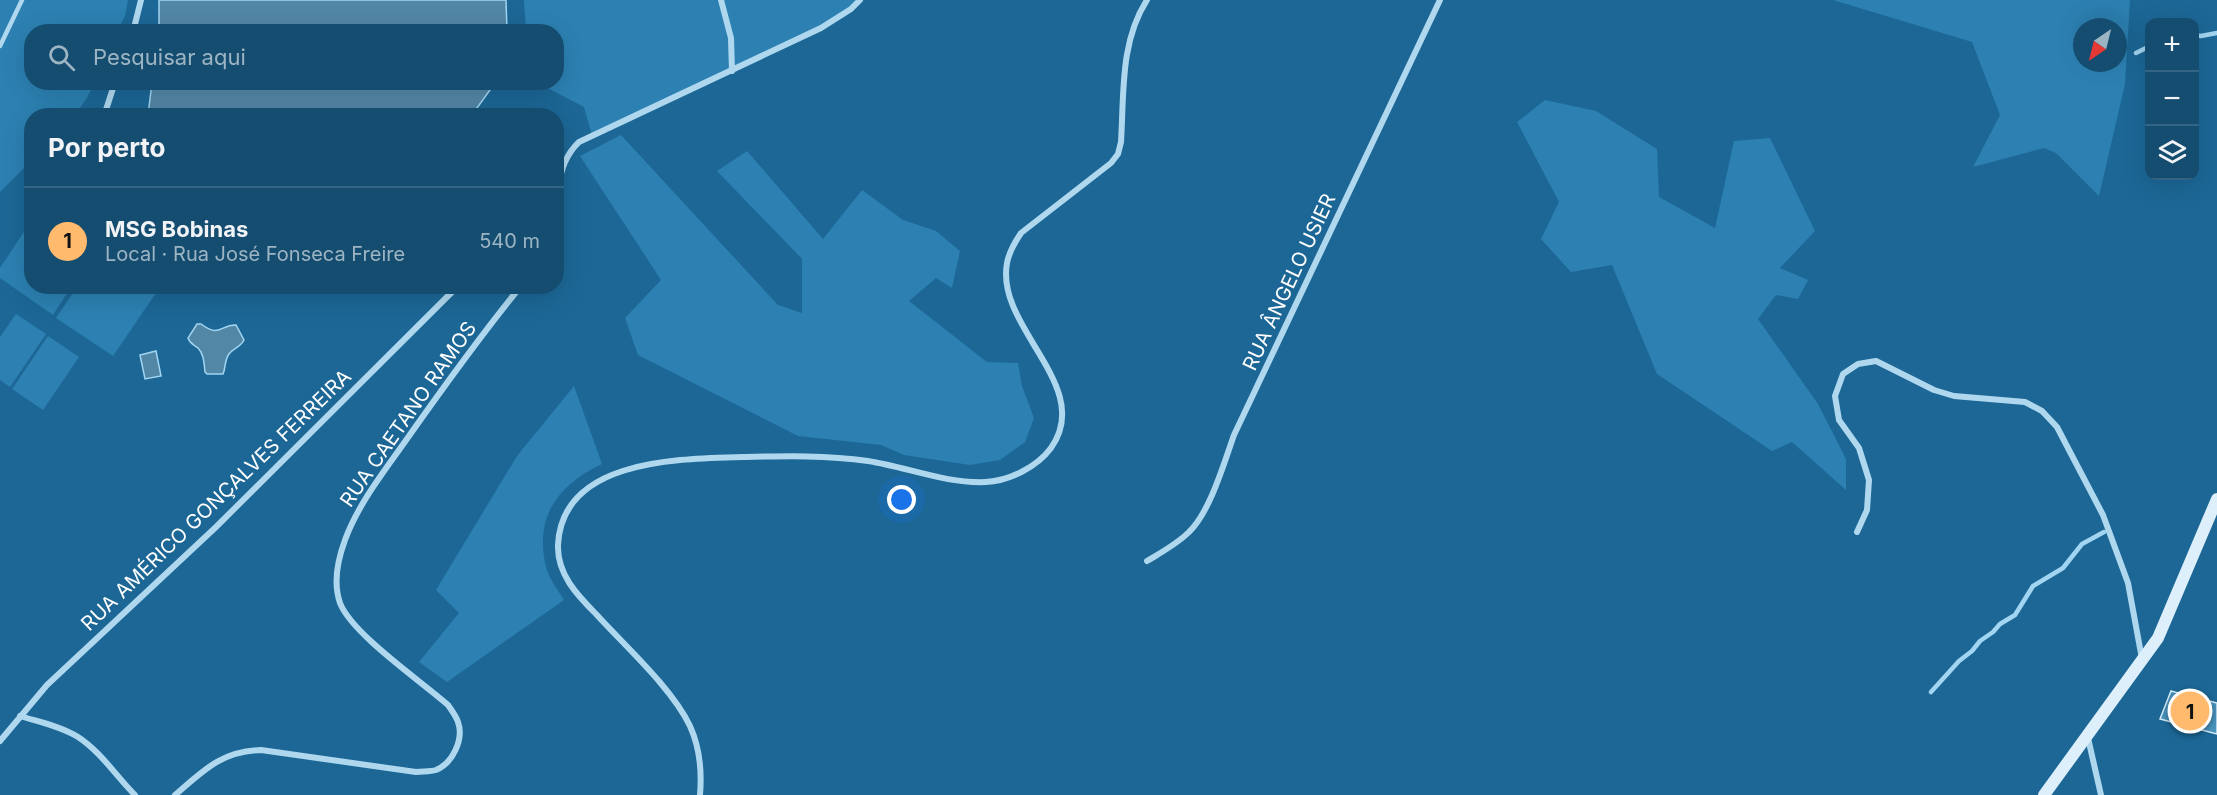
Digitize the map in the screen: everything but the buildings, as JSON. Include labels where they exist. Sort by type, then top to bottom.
[{"type":"street","points":[[135,24],[141,0]]},
{"type":"street","points":[[721,0],[731,38],[732,71]]},
{"type":"street","points":[[564,161],[579,142],[821,28],[861,0]]},
{"type":"street","points":[[700,795],[702,778],[699,753],[690,726],[679,708],[656,679],[576,594],[561,569],[558,545],[563,521],[571,505],[585,490],[602,479],[627,470],[671,461],[816,455],[870,461],[956,480],[987,482],[1012,476],[1036,464],[1051,448],[1060,430],[1061,398],[1015,311],[1006,281],[1007,261],[1012,246],[1021,233],[1111,163],[1118,154],[1121,142],[1127,45],[1133,26],[1147,0]]},
{"type":"street","name":"RUA ÂNGELO USIER","points":[[1147,561],[1169,548],[1191,530],[1206,506],[1234,435],[1440,0]]},
{"type":"street","points":[[107,108],[112,90]]},
{"type":"street","name":"RUA AMÉRICO GONÇALVES FERREIRA","points":[[0,741],[47,685],[216,527],[450,294]]},
{"type":"street","name":"RUA CAETANO RAMOS","points":[[175,795],[223,757],[243,751],[261,750],[416,772],[435,770],[448,762],[456,749],[461,733],[458,719],[448,705],[362,633],[347,616],[339,601],[338,564],[345,539],[377,481],[476,342],[515,294]]},
{"type":"street","points":[[1857,532],[1868,510],[1869,480],[1859,448],[1839,420],[1835,396],[1843,374],[1858,364],[1876,361],[1934,390],[1954,396],[2025,402],[2042,411],[2057,427],[2103,515],[2128,583],[2142,659]]},
{"type":"street","points":[[2044,795],[2158,638],[2217,499]]},
{"type":"street","points":[[20,716],[54,726],[77,737],[91,747],[135,795]]},
{"type":"street","points":[[2087,734],[2101,795]]},
{"type":"lane","points":[[0,46],[22,0]]},
{"type":"shaded area","points":[[0,0],[128,0],[121,24],[24,24],[24,90],[91,90],[80,108],[24,108],[24,168],[0,192]]},
{"type":"shaded area","points":[[159,0],[506,0],[507,24],[159,24]]},
{"type":"shaded area","points":[[524,0],[860,0],[821,28],[592,135],[584,107],[551,90],[564,90],[564,24],[526,24]]},
{"type":"shaded area","points":[[1833,0],[2130,0],[2127,50],[2127,18],[2073,18],[2073,72],[2126,72],[2125,84],[2099,196],[2056,153],[2044,148],[1973,167],[2000,115],[1972,42]]},
{"type":"shaded area","points":[[151,90],[490,90],[477,108],[149,108]]},
{"type":"shaded area","points":[[1545,100],[1596,111],[1657,149],[1659,197],[1715,228],[1734,141],[1770,138],[1815,231],[1780,268],[1808,280],[1798,299],[1776,295],[1758,319],[1818,404],[1846,459],[1846,490],[1792,442],[1772,451],[1657,374],[1612,265],[1571,272],[1541,239],[1559,202],[1517,122]]},
{"type":"shaded area","points":[[621,135],[778,305],[802,313],[802,259],[717,171],[747,151],[823,239],[862,190],[903,220],[936,231],[960,251],[952,288],[936,278],[909,301],[987,362],[1018,363],[1022,386],[1034,418],[1025,442],[1000,460],[970,465],[904,455],[881,445],[798,436],[638,355],[625,318],[661,280],[580,156]]},
{"type":"shaded area","points":[[24,232],[24,294],[66,294],[53,315],[0,278],[0,268]]},
{"type":"shaded area","points":[[72,294],[155,294],[113,356],[56,318]]},
{"type":"shaded area","points":[[16,314],[46,334],[10,387],[0,380],[0,337]]},
{"type":"shaded area","points":[[197,324],[212,330],[236,325],[244,340],[229,354],[223,374],[205,372],[201,353],[188,338]]},
{"type":"shaded area","points":[[48,336],[79,357],[43,410],[12,389]]},
{"type":"shaded area","points":[[156,351],[161,376],[145,379],[140,355]]},
{"type":"shaded area","points":[[574,386],[602,464],[586,472],[562,492],[547,518],[543,549],[546,567],[551,580],[564,600],[447,682],[419,662],[459,613],[436,590],[517,456]]},
{"type":"waterway","points":[[2199,36],[2217,33]]},
{"type":"waterway","points":[[2136,53],[2145,48]]},
{"type":"waterway","points":[[1931,692],[1980,641],[2015,615],[2033,586],[2063,568],[2082,544],[2104,532]]},
{"type":"place","name":"MSG Bobinas","points":[[2190,711]]}]
